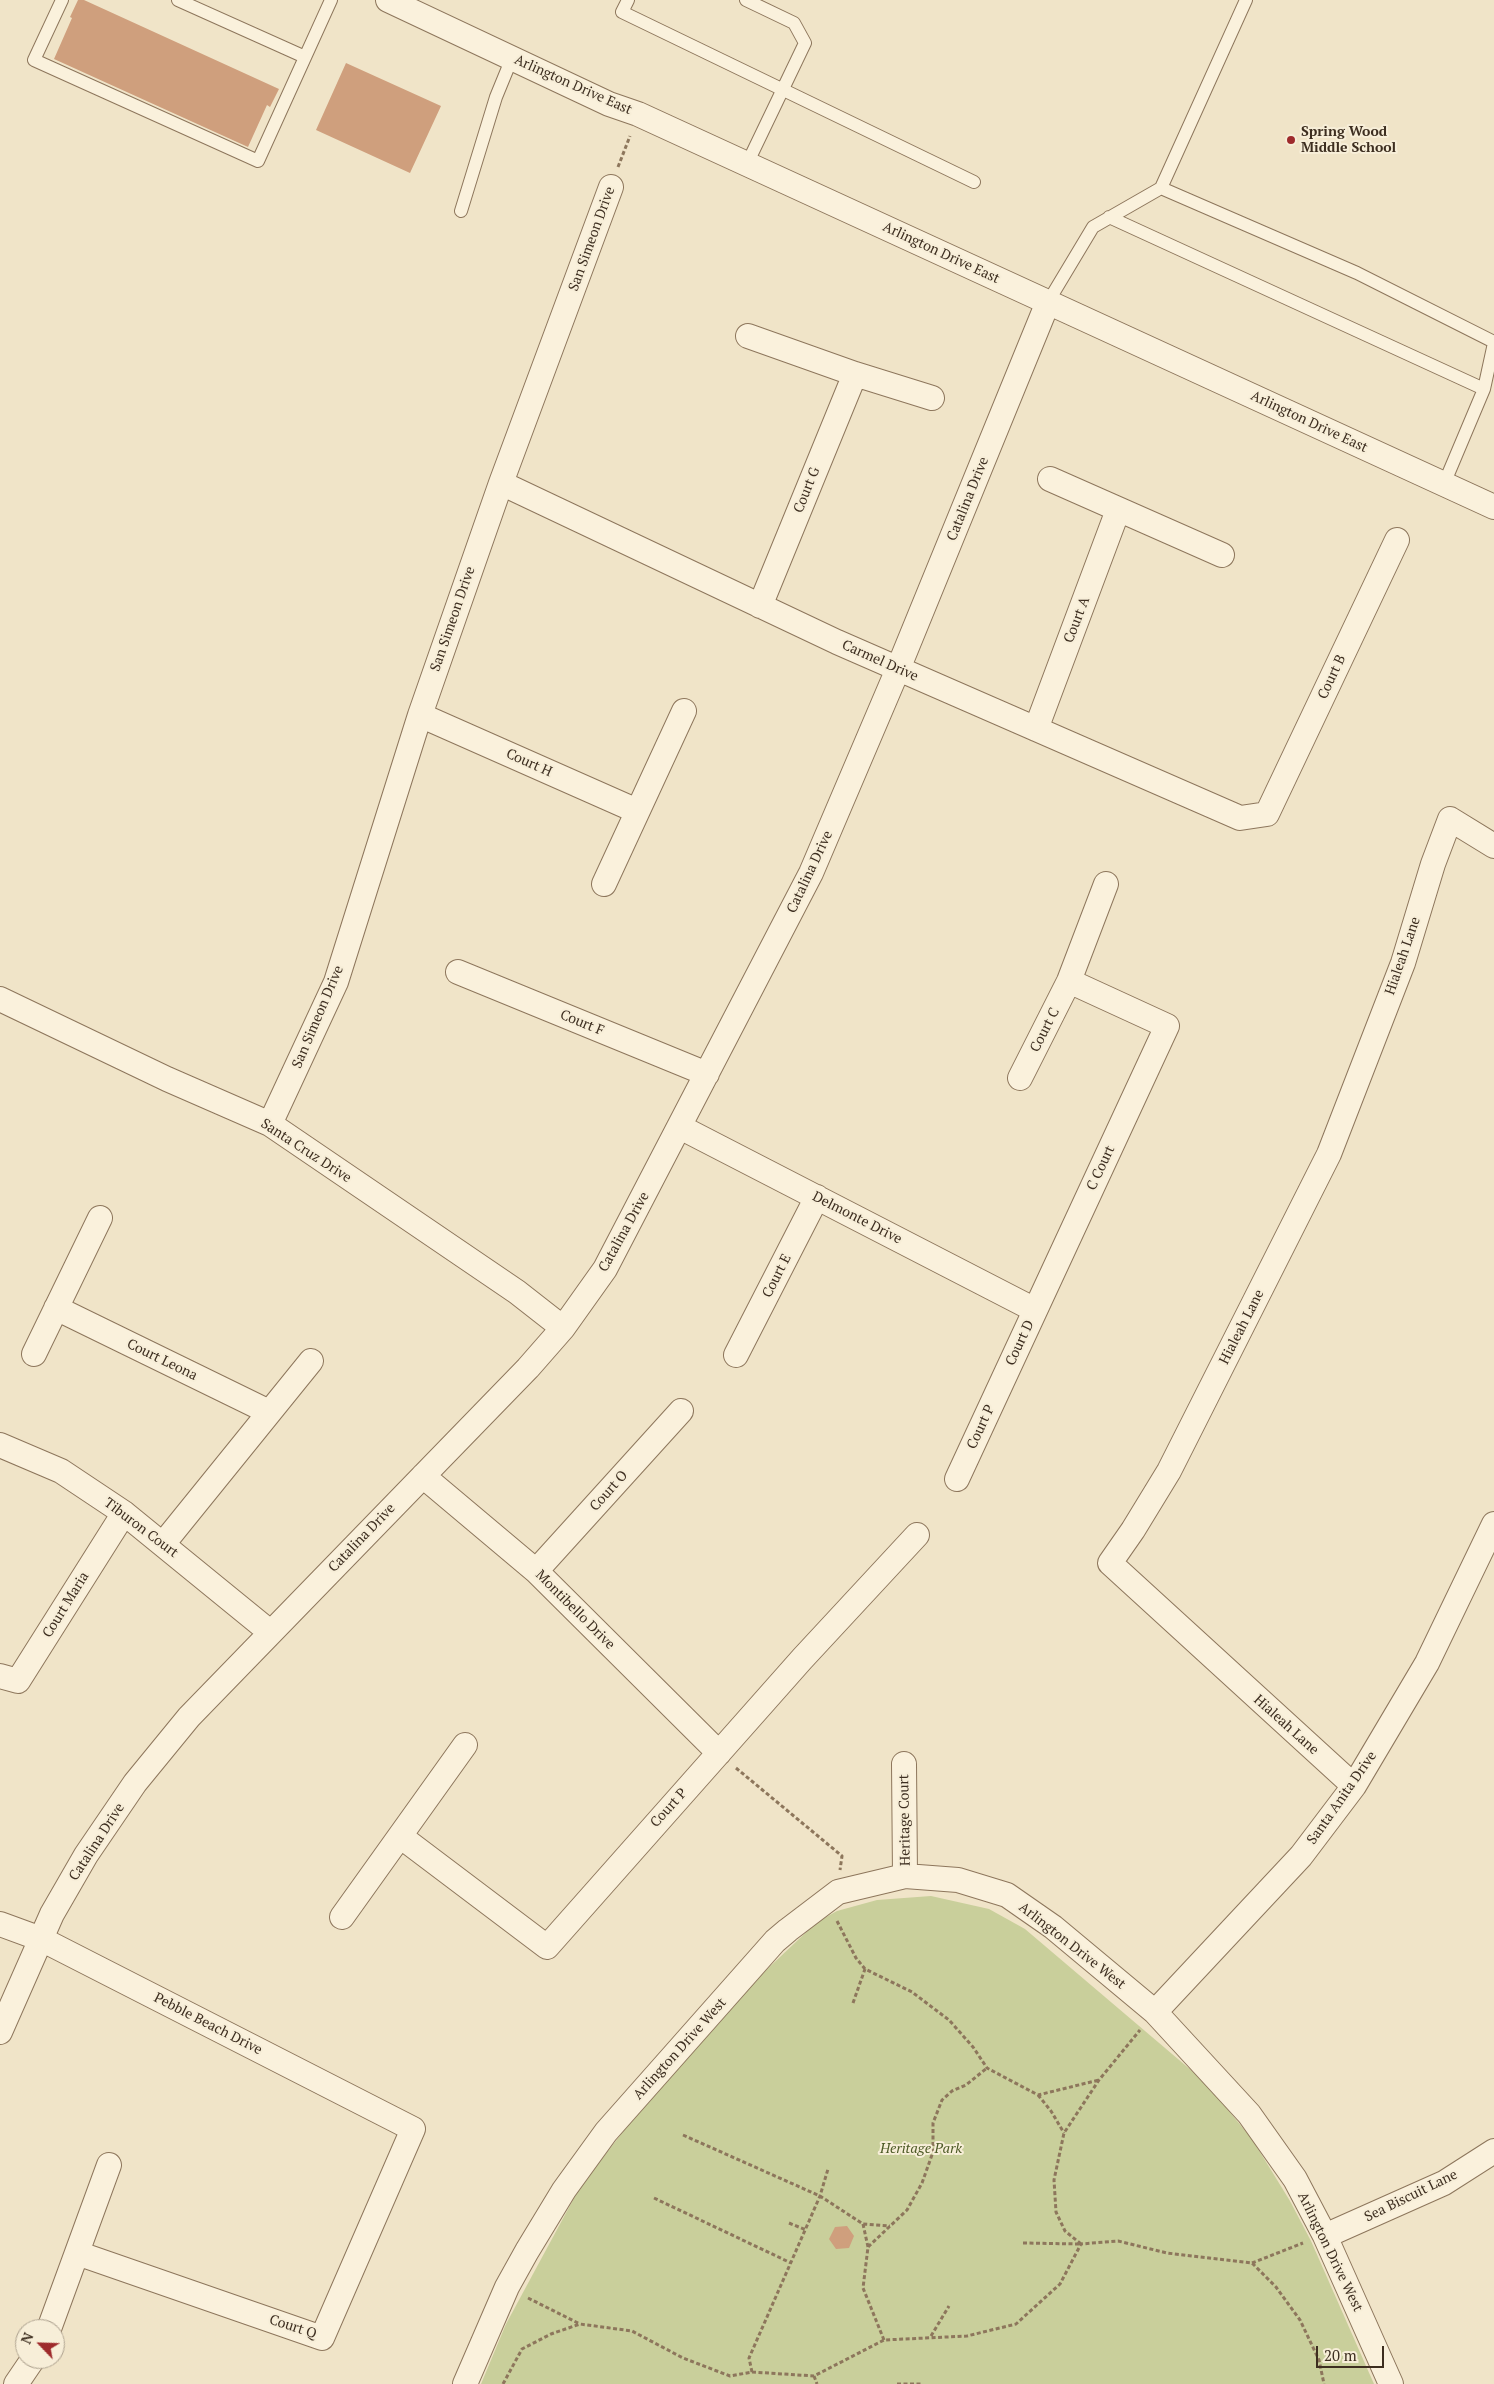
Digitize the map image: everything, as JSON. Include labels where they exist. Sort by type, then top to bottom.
[{"type":"street","name":"Arlington Drive East","points":[[388,0],[609,104],[638,114],[1494,507]]},
{"type":"street","name":"San Simeon Drive","points":[[270,1124],[336,982],[420,715],[501,483],[611,186]]},
{"type":"street","name":"Catalina Drive","points":[[0,2032],[41,1939],[86,1855],[135,1783],[189,1717],[528,1368],[563,1328],[613,1255],[811,873],[898,669],[1048,302]]},
{"type":"street","points":[[748,336],[855,374],[932,398]]},
{"type":"street","name":"Court G","points":[[760,606],[855,374]]},
{"type":"street","points":[[1050,479],[1222,555]]},
{"type":"street","name":"Carmel Drive","points":[[501,483],[898,669],[1240,818],[1267,814]]},
{"type":"street","name":"Court A","points":[[1036,729],[1118,510]]},
{"type":"street","name":"Court B","points":[[1267,814],[1397,540]]},
{"type":"street","points":[[604,884],[684,711]]},
{"type":"street","name":"Court H","points":[[420,715],[638,811]]},
{"type":"street","name":"Hialeah Lane","points":[[1354,1786],[1110,1562],[1133,1530],[1169,1471],[1329,1154],[1403,963],[1433,864],[1450,819],[1494,846]]},
{"type":"street","name":"Court C","points":[[1020,1078],[1069,981],[1106,884]]},
{"type":"street","name":"Court F","points":[[458,972],[707,1074]]},
{"type":"street","name":"C Court","points":[[1035,1310],[1166,1026],[1069,981]]},
{"type":"street","name":"Santa Cruz Drive","points":[[0,999],[167,1080],[270,1124],[517,1292],[563,1328]]},
{"type":"street","name":"Delmonte Drive","points":[[680,1127],[1035,1310]]},
{"type":"street","name":"Court E","points":[[736,1354],[818,1197]]},
{"type":"street","points":[[34,1354],[100,1218]]},
{"type":"street","name":"Court Leona","points":[[56,1308],[269,1412]]},
{"type":"street","name":"Court D","points":[[1004,1376],[1035,1310]]},
{"type":"street","points":[[163,1544],[311,1362]]},
{"type":"street","name":"Court P","points":[[957,1479],[1004,1376]]},
{"type":"street","name":"Court O","points":[[536,1572],[682,1411]]},
{"type":"street","name":"Tiburon Court","points":[[0,1444],[61,1471],[124,1513],[270,1632]]},
{"type":"street","name":"Montibello Drive","points":[[423,1476],[536,1572],[718,1753]]},
{"type":"street","name":"Court Maria","points":[[0,1676],[18,1681],[124,1513]]},
{"type":"street","name":"Santa Anita Drive","points":[[1155,2012],[1301,1856],[1354,1786],[1427,1663],[1494,1524]]},
{"type":"street","name":"Court P","points":[[400,1836],[547,1947],[718,1753],[917,1535]]},
{"type":"street","points":[[342,1917],[465,1745]]},
{"type":"street","name":"Heritage Court","points":[[904,1764],[906,1876]]},
{"type":"street","name":"Arlington Drive West","points":[[465,2384],[507,2287],[564,2190],[606,2132],[775,1941],[838,1892],[906,1876],[958,1880],[1006,1895],[1053,1927],[1155,2012],[1249,2114],[1294,2179],[1325,2236],[1391,2384]]},
{"type":"street","name":"Pebble Beach Drive","points":[[0,1924],[41,1939],[413,2129]]},
{"type":"street","name":"Court Q","points":[[77,2254],[322,2338],[413,2129]]},
{"type":"street","name":"Sea Biscuit Lane","points":[[1325,2236],[1444,2183],[1494,2151]]},
{"type":"street","points":[[53,2319],[109,2165]]},
{"type":"street","points":[[16,2384],[26,2369]]},
{"type":"street","points":[[0,2380],[11,2384]]},
{"type":"lane","points":[[62,0],[34,60],[258,161],[331,0]]},
{"type":"lane","points":[[178,0],[305,57]]},
{"type":"lane","points":[[628,0],[622,12],[974,182]]},
{"type":"lane","points":[[746,0],[794,22],[805,43],[747,164]]},
{"type":"lane","points":[[1048,302],[1093,227],[1161,188],[1246,0]]},
{"type":"lane","points":[[461,212],[496,97],[512,58]]},
{"type":"lane","points":[[1161,188],[1357,273],[1494,342],[1484,389],[1444,484]]},
{"type":"lane","points":[[1109,217],[1484,389]]},
{"type":"path","name":"San Simeon Drive","points":[[611,186],[638,114]]},
{"type":"path","points":[[718,1753],[842,1856],[836,1919],[856,1958],[865,1968],[912,1992],[949,2020],[973,2047],[987,2068],[1038,2095],[1051,2111],[1064,2133]]},
{"type":"path","points":[[853,2003],[865,1968]]},
{"type":"path","points":[[1081,2244],[1065,2231],[1056,2212],[1054,2180],[1064,2133],[1099,2080],[1155,2012]]},
{"type":"path","points":[[868,2247],[907,2210],[922,2183],[933,2152],[933,2123],[938,2103],[952,2091],[966,2085],[987,2068]]},
{"type":"path","points":[[1038,2095],[1099,2080]]},
{"type":"path","points":[[683,2134],[820,2196],[863,2224],[891,2226]]},
{"type":"path","points":[[752,2372],[749,2358],[806,2230],[828,2170]]},
{"type":"path","points":[[654,2198],[791,2263]]},
{"type":"path","points":[[789,2223],[806,2230]]},
{"type":"path","points":[[863,2224],[868,2247],[862,2288],[884,2340]]},
{"type":"path","points":[[1024,2244],[1081,2244],[1118,2241],[1167,2253],[1252,2263],[1325,2236]]},
{"type":"path","points":[[507,2287],[580,2324],[632,2331],[683,2358],[730,2376],[752,2372],[814,2376],[884,2340],[967,2336],[1016,2324],[1060,2284],[1081,2244]]},
{"type":"path","points":[[1252,2263],[1276,2287],[1300,2320],[1319,2360],[1324,2384]]},
{"type":"path","points":[[931,2337],[949,2306]]},
{"type":"path","points":[[504,2384],[522,2349],[551,2334],[580,2324]]},
{"type":"path","points":[[814,2376],[817,2384]]},
{"type":"path","points":[[897,2384],[922,2384]]},
{"type":"green space","name":"Heritage Park","points":[[931,1896],[989,1909],[1025,1929],[1205,2082],[1252,2139],[1290,2201],[1311,2241],[1374,2384],[481,2384],[506,2324],[580,2187],[653,2093],[762,1974],[817,1922],[837,1911],[877,1900]]},
{"type":"building","points":[[78,0],[84,0],[279,89],[270,107],[267,105],[248,147],[54,59]]},
{"type":"building","points":[[346,63],[441,106],[410,173],[316,130]]},
{"type":"building","points":[[847,2226],[854,2236],[849,2248],[836,2249],[829,2239],[835,2227]]},
{"type":"place","name":"Spring Wood Middle School","points":[[1291,140]]}]
